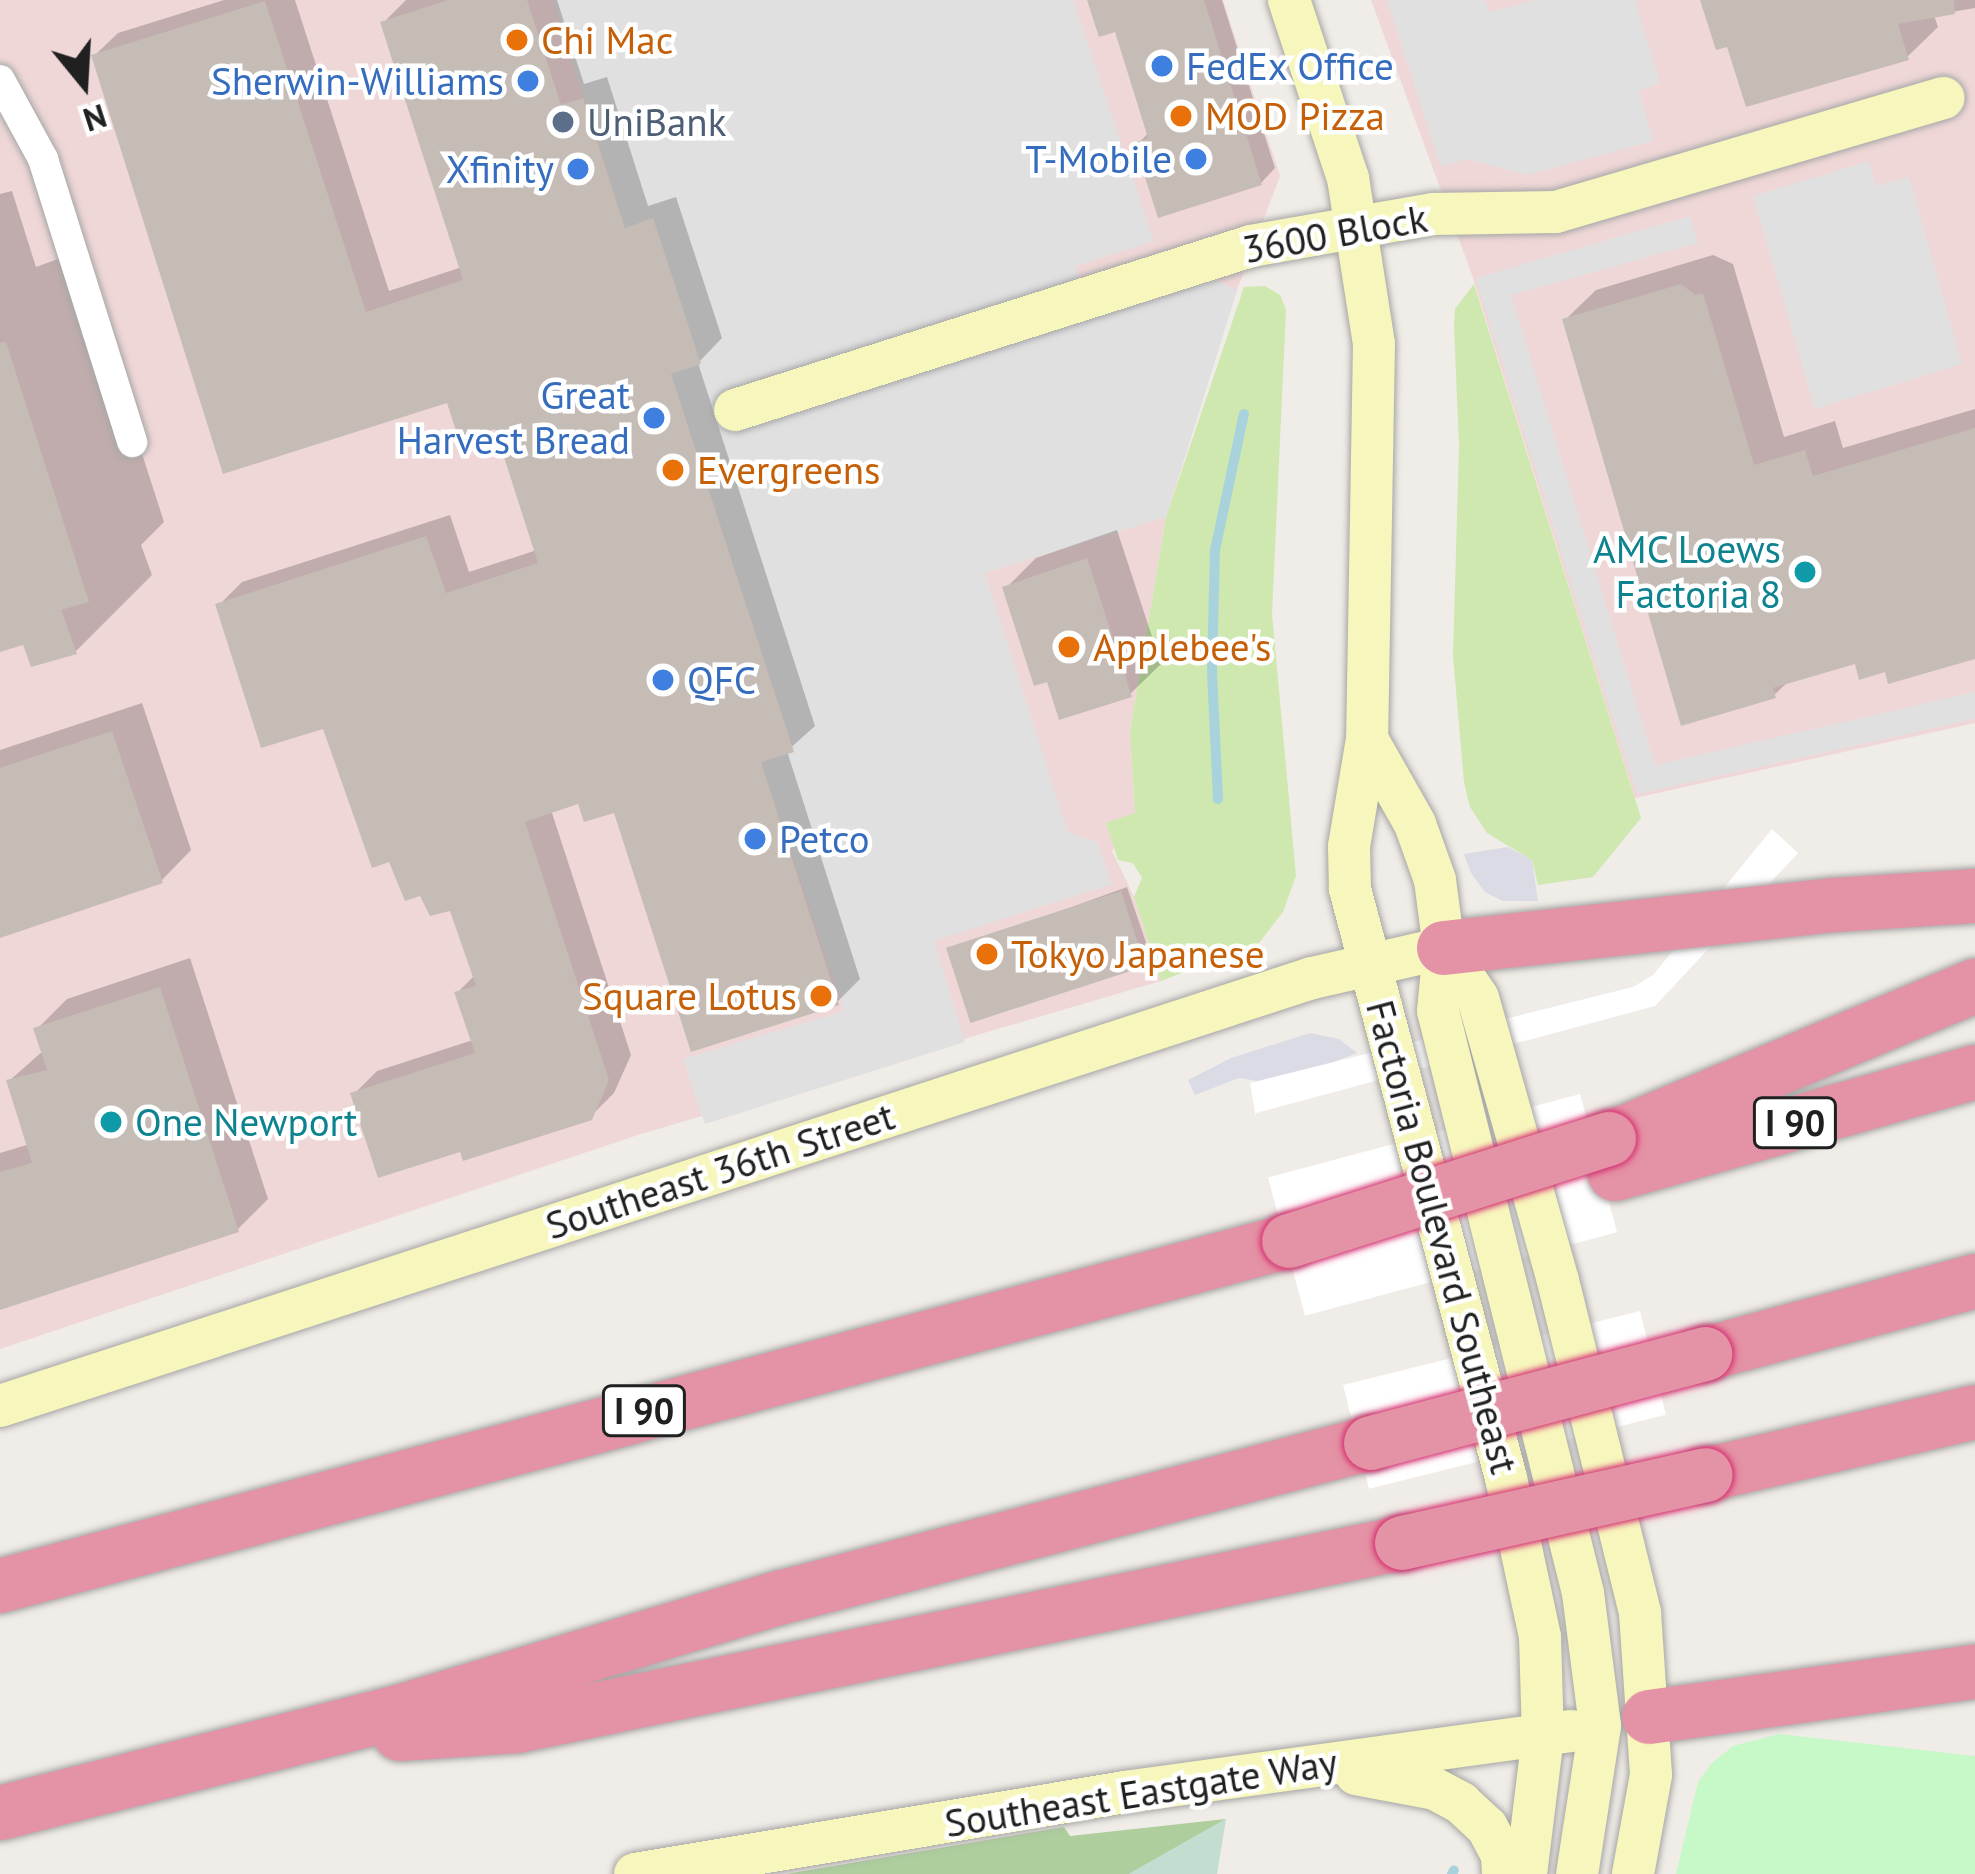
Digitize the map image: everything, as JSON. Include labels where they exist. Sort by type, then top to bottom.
[{"type":"highway","points":[[1444,948],[1835,905],[1975,896]]},
{"type":"highway","points":[[1612,1156],[1975,986]]},
{"type":"highway","name":"I 90","points":[[0,1586],[1612,1156],[1975,1072]]},
{"type":"highway","points":[[0,1813],[402,1711],[784,1597],[1975,1280]]},
{"type":"highway","points":[[272,1744],[517,1726],[1402,1543],[1972,1413]]},
{"type":"highway","points":[[1624,1722],[1975,1672]]},
{"type":"main road","name":"Factoria Boulevard Southeast","points":[[1289,0],[1359,226],[1374,344],[1367,739],[1349,846],[1350,889],[1505,1478],[1540,1637],[1543,1736],[1526,1874]]},
{"type":"main road","name":"3600 Block","points":[[735,410],[1251,246],[1433,214],[1556,212],[1944,98]]},
{"type":"main road","points":[[1367,739],[1415,824],[1435,880],[1444,948],[1478,998],[1558,1281],[1640,1613],[1624,1722],[1577,1874]]},
{"type":"main road","name":"Southeast 36th Street","points":[[0,1406],[1058,1060],[1371,964],[1444,948]]},
{"type":"main road","points":[[1624,1722],[1651,1775],[1633,1874]]},
{"type":"main road","name":"Southeast Eastgate Way","points":[[635,1874],[1307,1766],[1624,1722]]},
{"type":"main road","points":[[1307,1766],[1408,1783],[1461,1803],[1487,1827],[1502,1856],[1503,1874]]},
{"type":"street","points":[[0,80],[44,159],[132,442]]},
{"type":"shaded area","points":[[0,0],[1223,0],[1280,176],[1237,290],[1166,517],[1130,731],[1135,814],[1112,851],[1134,897],[1161,981],[641,1134],[0,1349]]},
{"type":"shaded area","points":[[553,0],[1073,0],[1154,241],[1076,266],[1092,318],[1214,279],[1237,290],[1166,517],[985,573],[1068,832],[1097,842],[1112,884],[934,941],[965,1042],[705,1124],[683,1059],[844,1011],[761,762],[794,751],[671,374],[700,363],[653,219],[625,228]]},
{"type":"shaded area","points":[[1371,0],[1975,0],[1975,723],[1635,798],[1472,275]]},
{"type":"shaded area","points":[[1387,0],[1485,0],[1490,12],[1534,0],[1635,0],[1660,83],[1639,91],[1653,141],[1527,175],[1466,159],[1441,167]]},
{"type":"shaded area","points":[[1869,161],[1876,186],[1909,177],[1962,364],[1815,409],[1753,196]]},
{"type":"shaded area","points":[[1690,216],[1698,243],[1511,295],[1655,765],[1975,692],[1975,719],[1637,794],[1476,278]]},
{"type":"shaded area","points":[[1508,847],[1532,860],[1538,901],[1503,901],[1485,892],[1471,873],[1464,854]]},
{"type":"shaded area","points":[[1310,1033],[1339,1039],[1357,1053],[1277,1084],[1239,1078],[1195,1095],[1188,1080],[1231,1058]]},
{"type":"green space","points":[[1474,284],[1641,818],[1593,877],[1538,885],[1532,860],[1487,833],[1470,807],[1464,782],[1453,656],[1459,446],[1454,326],[1455,309]]},
{"type":"green space","points":[[1265,286],[1280,295],[1286,310],[1272,614],[1296,876],[1283,912],[1259,943],[1161,981],[1134,897],[1142,878],[1133,863],[1118,860],[1106,823],[1135,813],[1130,731],[1166,517],[1244,287]]},
{"type":"green space","points":[[1780,1734],[1975,1756],[1975,1874],[1676,1874],[1698,1782],[1712,1763],[1733,1746]]},
{"type":"green space","points":[[1226,1819],[1129,1874],[786,1874],[1064,1827],[1070,1836]]},
{"type":"green space","points":[[1226,1819],[1217,1874],[1129,1874]]},
{"type":"pier","points":[[1772,829],[1798,853],[1655,1006],[1256,1113],[1256,1118],[1250,1083],[1633,987],[1653,975]]},
{"type":"pier","points":[[1580,1094],[1617,1232],[1305,1316],[1268,1178]]},
{"type":"pier","points":[[1640,1311],[1666,1415],[1369,1489],[1343,1385]]},
{"type":"building","points":[[448,0],[527,0],[561,105],[583,98],[625,228],[653,218],[701,364],[671,374],[794,752],[761,762],[839,1005],[691,1052],[614,813],[584,822],[578,804],[525,822],[609,1080],[592,1120],[463,1161],[460,1152],[378,1178],[350,1093],[475,1053],[454,992],[476,986],[450,911],[430,916],[420,896],[405,901],[389,862],[372,868],[323,729],[261,748],[215,604],[426,536],[446,593],[538,563],[495,429],[459,440],[447,403],[223,474],[91,55],[265,1],[366,312],[463,280],[380,22]]},
{"type":"building","points":[[1087,0],[1204,0],[1262,185],[1158,218],[1134,143],[1148,138],[1115,32],[1099,37]]},
{"type":"building","points":[[1700,0],[1954,0],[1955,14],[1898,24],[1909,60],[1746,107],[1727,47],[1716,50]]},
{"type":"building","name":"AMC Loews Factoria 8","points":[[1681,284],[1695,295],[1703,293],[1754,465],[1805,450],[1813,476],[1975,428],[1975,659],[1888,684],[1885,672],[1859,680],[1855,664],[1773,688],[1776,698],[1681,726],[1562,319]]},
{"type":"building","points":[[6,342],[89,602],[61,610],[77,654],[31,667],[23,645],[0,652],[0,343]]},
{"type":"building","name":"Applebee's","points":[[1087,558],[1132,697],[1059,720],[1047,682],[1034,686],[1002,587]]},
{"type":"building","points":[[112,731],[163,883],[0,938],[0,768]]},
{"type":"building","points":[[1121,891],[1145,966],[970,1023],[946,948]]},
{"type":"building","name":"One Newport","points":[[160,987],[239,1232],[0,1310],[0,1172],[32,1163],[6,1080],[47,1070],[33,1028]]},
{"type":"waterway","points":[[1218,799],[1212,671],[1215,550],[1244,414]]},
{"type":"waterway","points":[[1452,1874],[1454,1870]]},
{"type":"place","name":"Chi Mac","points":[[517,40]]},
{"type":"place","name":"FedEx Office","points":[[1162,66]]},
{"type":"place","name":"Sherwin-Williams","points":[[528,81]]},
{"type":"place","name":"MOD Pizza","points":[[1181,116]]},
{"type":"place","name":"UniBank","points":[[563,122]]},
{"type":"place","name":"T-Mobile","points":[[1196,159]]},
{"type":"place","name":"Xfinity","points":[[578,169]]},
{"type":"place","name":"Great Harvest Bread","points":[[654,418]]},
{"type":"place","name":"Evergreens","points":[[673,470]]},
{"type":"place","name":"AMC Loews Factoria 8","points":[[1805,572]]},
{"type":"place","name":"Applebee's","points":[[1069,647]]},
{"type":"place","name":"QFC","points":[[663,680]]},
{"type":"place","name":"Petco","points":[[755,839]]},
{"type":"place","name":"Tokyo Japanese","points":[[987,954]]},
{"type":"place","name":"Square Lotus","points":[[821,996]]},
{"type":"place","name":"One Newport","points":[[111,1122]]}]
